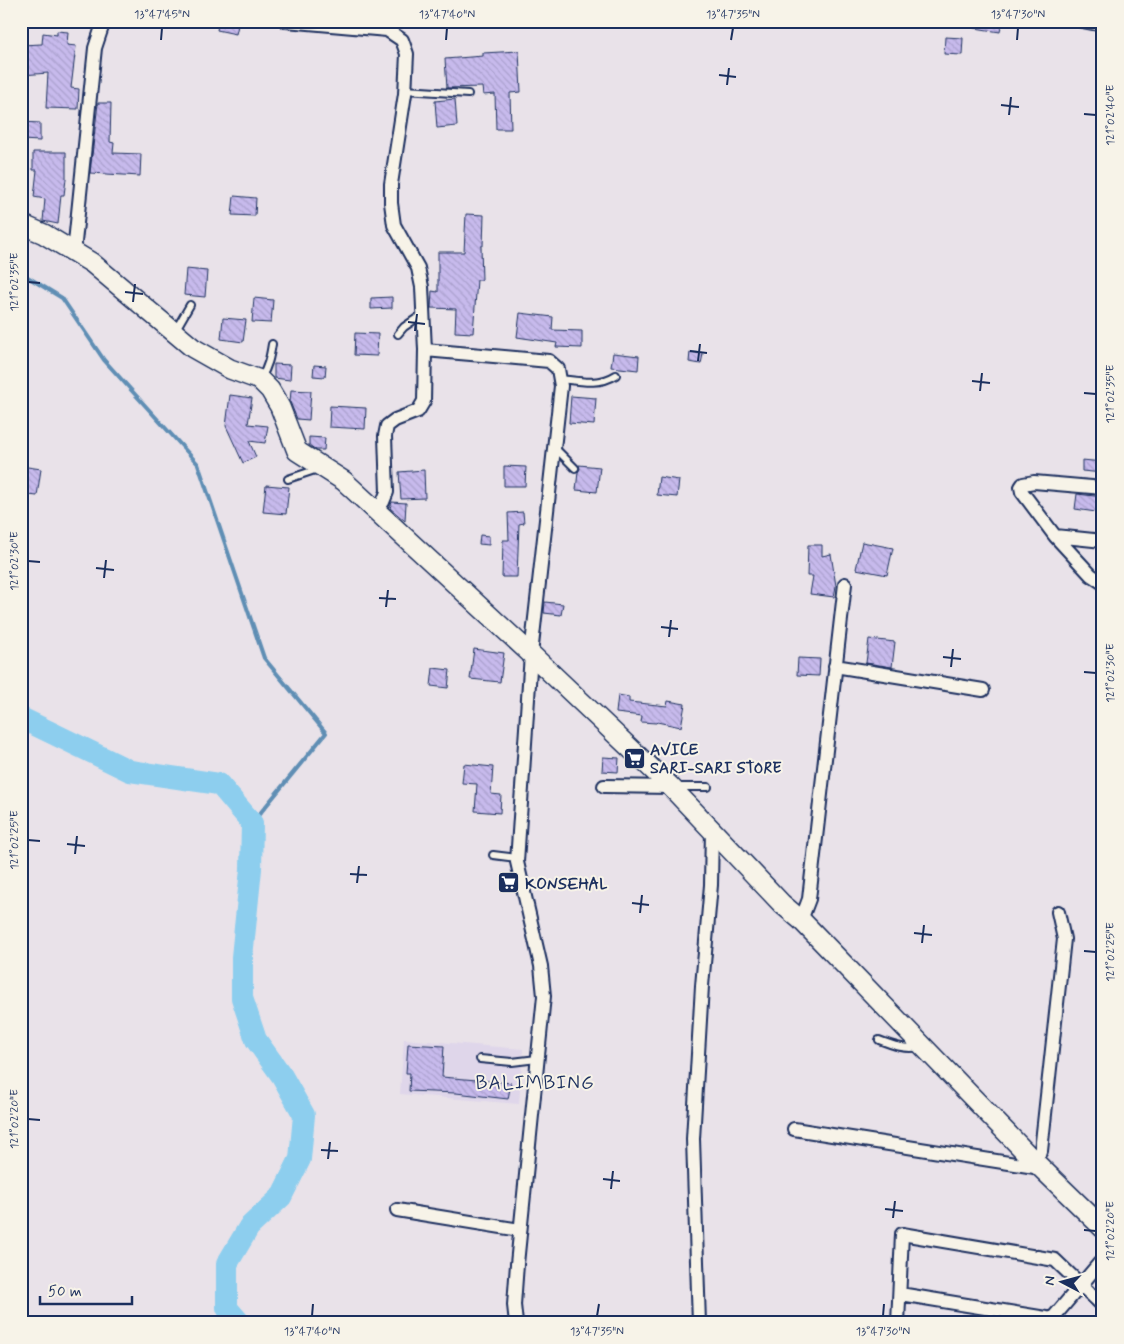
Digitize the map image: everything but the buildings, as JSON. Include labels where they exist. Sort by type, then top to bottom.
[{"type":"street","points":[[74,252],[96,48],[104,21]]},
{"type":"street","points":[[286,21],[387,30],[402,40],[407,54],[406,90],[391,184],[391,203],[394,225],[418,268],[422,287],[425,350],[424,400],[418,411],[395,420],[387,426],[385,436],[388,492],[384,502],[374,511]]},
{"type":"street","points":[[1082,21],[1103,25]]},
{"type":"street","points":[[21,224],[44,234],[92,263],[193,348],[222,365],[260,380],[270,390],[280,407],[297,451],[344,481],[671,787],[782,904],[801,920],[1037,1164],[1103,1228]]},
{"type":"street","points":[[425,350],[549,361],[558,369],[561,386],[531,654],[517,858],[521,884],[541,966],[544,996],[520,1230],[514,1305],[516,1323]]},
{"type":"street","points":[[1103,488],[1034,482],[1022,485],[1022,492],[1055,536],[1091,575],[1103,583]]},
{"type":"street","points":[[1055,536],[1103,541]]},
{"type":"street","points":[[801,920],[809,898],[844,584]]},
{"type":"street","points":[[835,666],[983,690]]},
{"type":"street","points":[[604,786],[671,787]]},
{"type":"street","points":[[699,1323],[693,1139],[702,986],[711,885],[712,829]]},
{"type":"street","points":[[1037,1164],[1041,1151],[1064,939],[1058,912]]},
{"type":"street","points":[[794,1129],[1037,1164]]},
{"type":"street","points":[[397,1210],[520,1230]]},
{"type":"street","points":[[898,1323],[902,1234],[1055,1260],[1103,1306]]},
{"type":"street","points":[[900,1294],[1052,1321],[1103,1259]]},
{"type":"lane","points":[[406,90],[468,94]]},
{"type":"lane","points":[[175,332],[190,305]]},
{"type":"lane","points":[[398,334],[404,327],[424,314]]},
{"type":"lane","points":[[260,380],[270,359],[272,344]]},
{"type":"lane","points":[[560,379],[595,382],[608,381],[616,376]]},
{"type":"lane","points":[[554,448],[575,468]]},
{"type":"lane","points":[[288,479],[322,468]]},
{"type":"lane","points":[[671,787],[708,787]]},
{"type":"lane","points":[[493,855],[517,858]]},
{"type":"lane","points":[[880,1040],[904,1048],[922,1046]]},
{"type":"lane","points":[[480,1059],[512,1062],[537,1059]]},
{"type":"shaded area","points":[[404,1039],[523,1049],[519,1104],[400,1094]]},
{"type":"waterway","points":[[21,273],[62,298],[104,360],[198,464],[264,658],[326,733],[252,823]]},
{"type":"waterway","points":[[21,718],[130,771],[219,784],[252,823],[251,869],[242,957],[242,998],[256,1040],[282,1076],[304,1115],[300,1159],[281,1197],[249,1227],[227,1264],[227,1308],[240,1323]]},
{"type":"place","name":"AVICE SARI-SARI STORE","points":[[634,758]]},
{"type":"place","name":"KONSEHAL","points":[[509,883]]},
{"type":"district","name":"BALIMBING","points":[[535,1082]]}]
